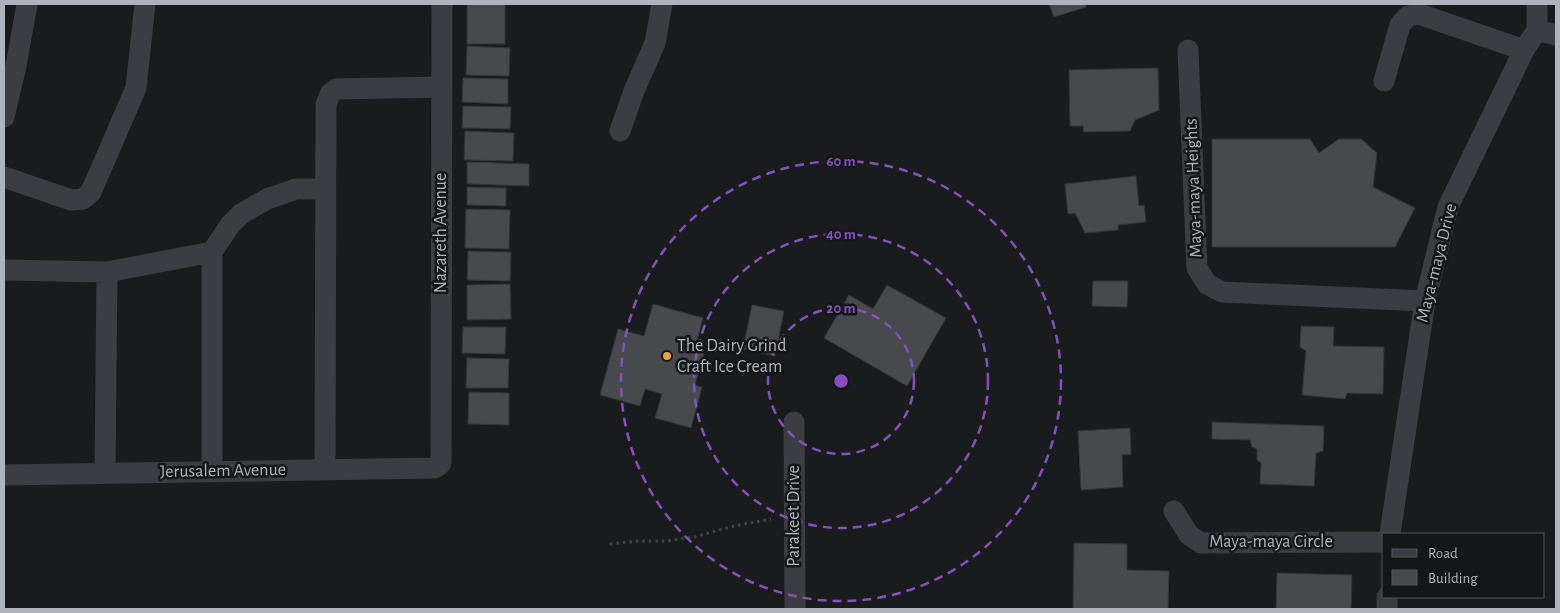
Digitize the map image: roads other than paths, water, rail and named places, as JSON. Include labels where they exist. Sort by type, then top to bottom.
[{"type":"street","points":[[4,117],[16,66],[27,4]]},
{"type":"street","points":[[4,177],[71,200],[83,199],[91,192],[136,88],[145,4]]},
{"type":"street","name":"Nazareth Avenue","points":[[441,463],[442,4]]},
{"type":"street","points":[[620,130],[634,91],[655,43],[662,4]]},
{"type":"street","points":[[1537,4],[1547,32]]},
{"type":"street","points":[[1384,81],[1400,25],[1408,16],[1419,14],[1524,50]]},
{"type":"street","name":"Maya-maya Drive","points":[[1390,533],[1425,301],[1448,208],[1524,50],[1547,32]]},
{"type":"street","name":"Maya-maya Heights","points":[[1188,50],[1197,268],[1207,284],[1222,292],[1425,301]]},
{"type":"street","points":[[325,470],[326,105],[330,94],[336,89],[442,87]]},
{"type":"street","points":[[212,472],[212,252],[241,214],[267,200],[296,189],[325,189]]},
{"type":"street","points":[[4,270],[107,272],[212,252]]},
{"type":"street","points":[[104,473],[107,272]]},
{"type":"street","name":"Parakeet Drive","points":[[794,422],[795,609]]},
{"type":"street","name":"Jerusalem Avenue","points":[[4,475],[434,468],[441,463]]},
{"type":"street","name":"Maya-maya Circle","points":[[1174,511],[1189,535],[1201,543],[1382,542]]},
{"type":"place","name":"The Dairy Grind Craft Ice Cream","points":[[667,356]]}]
